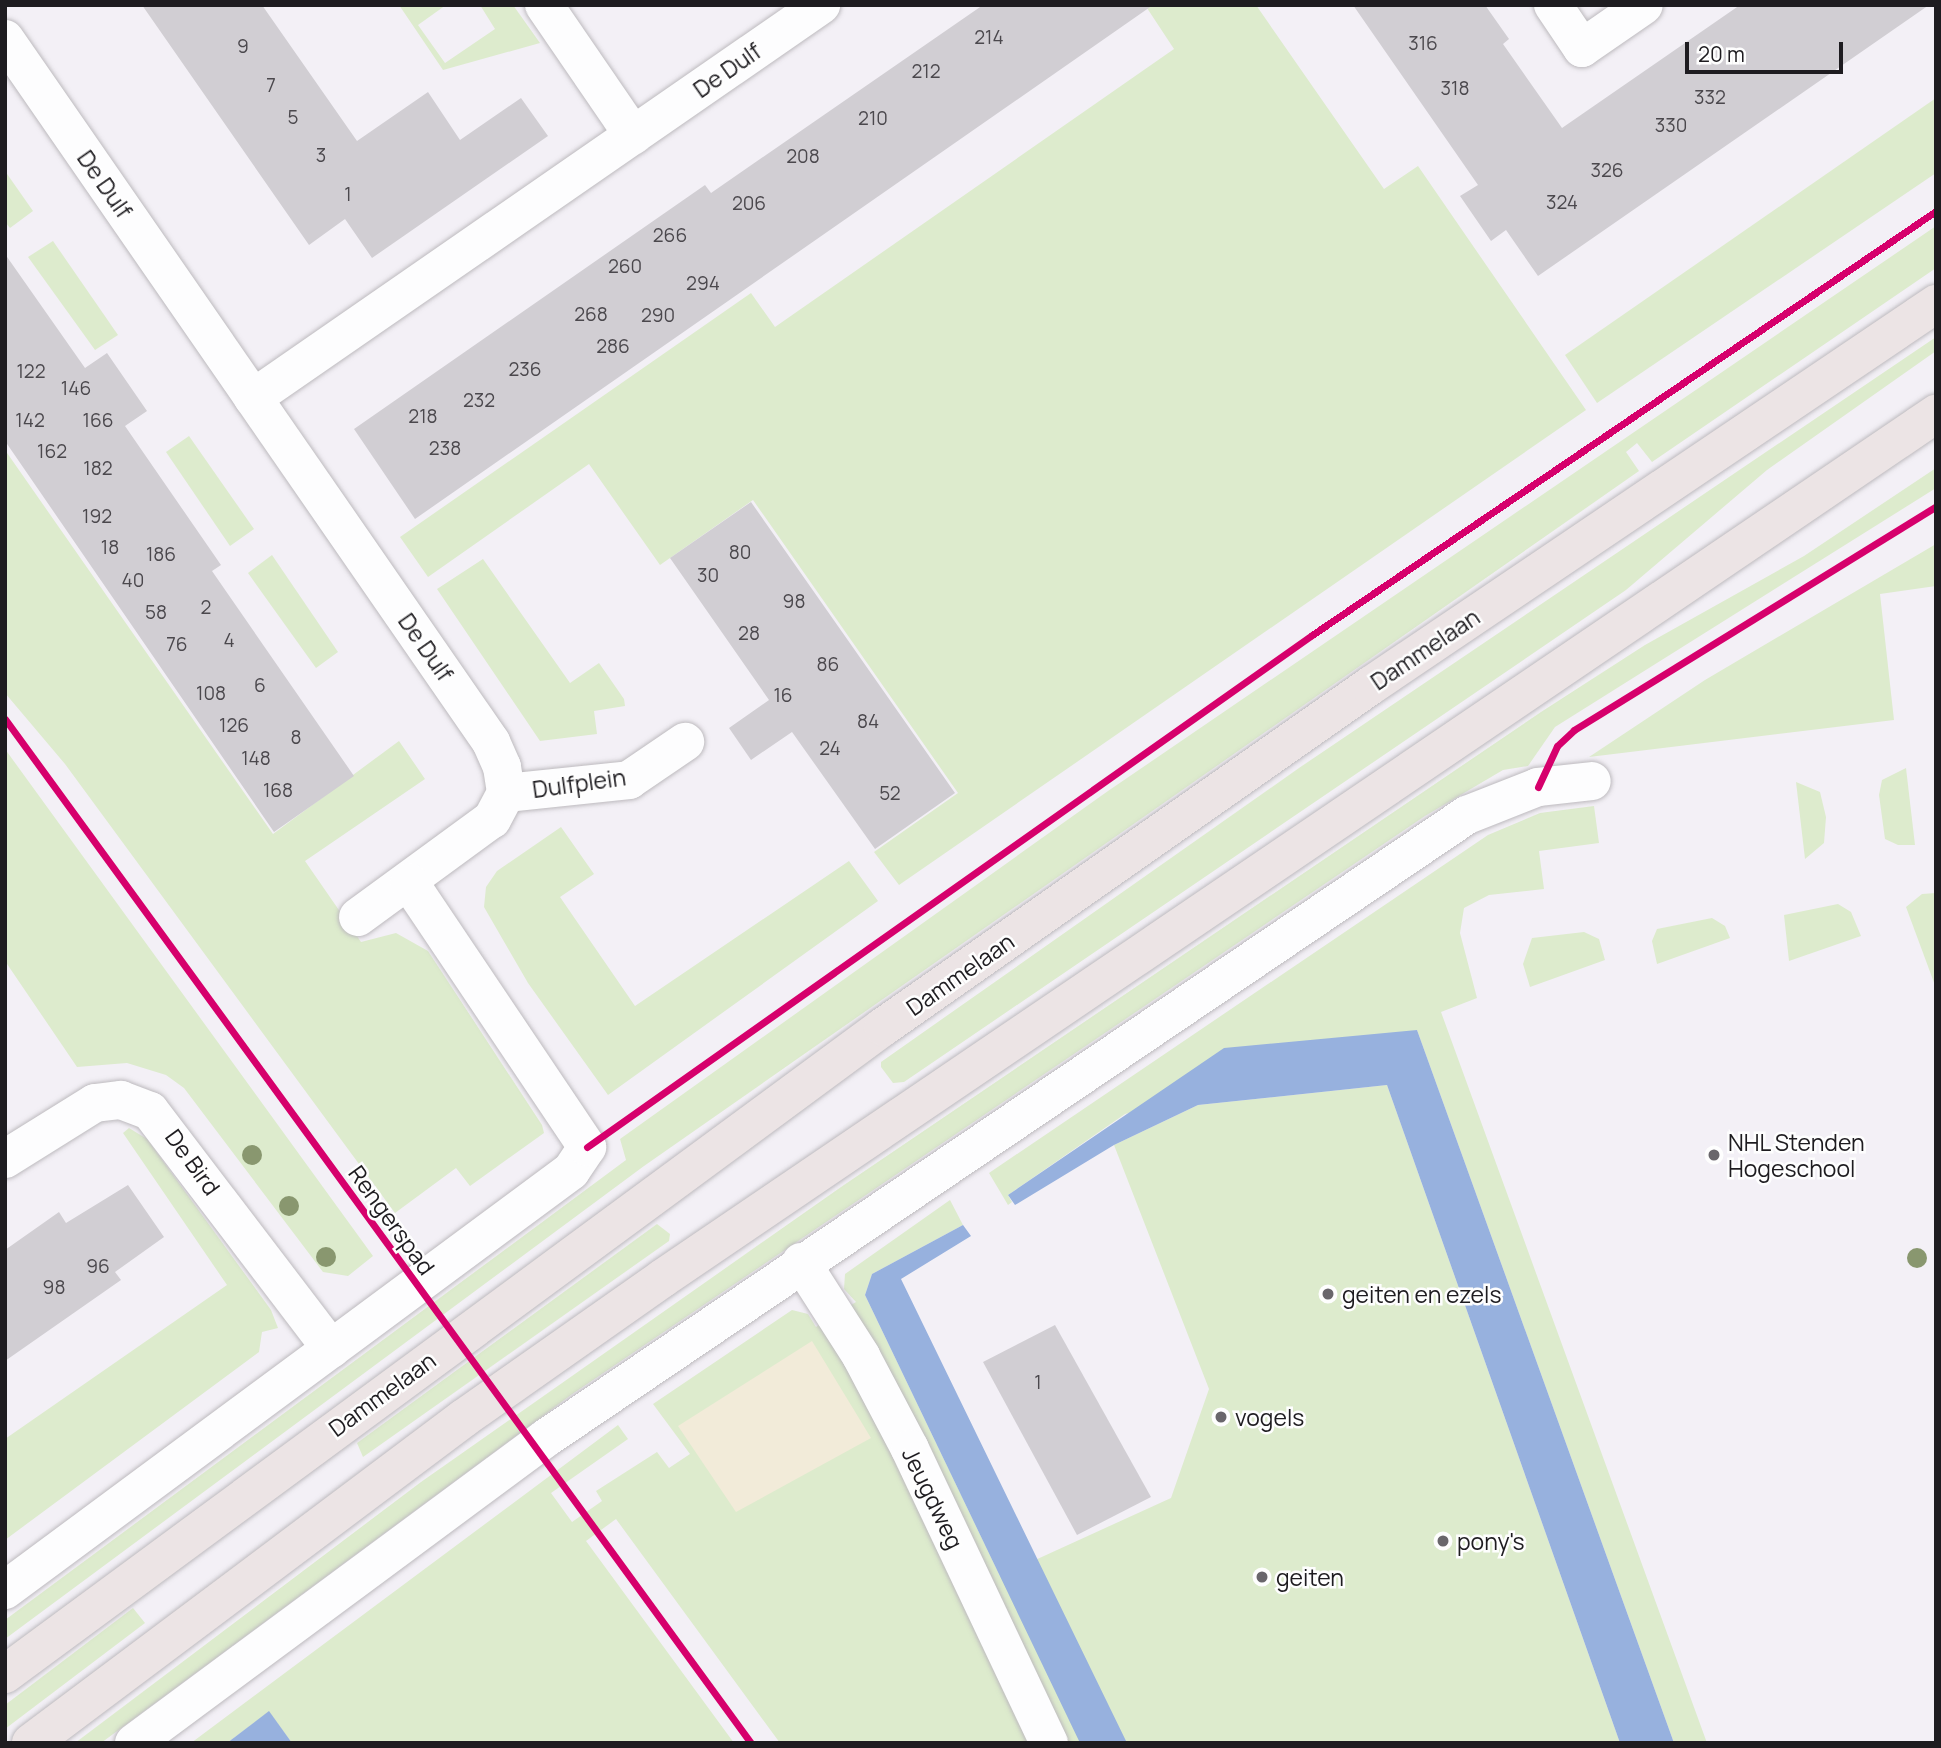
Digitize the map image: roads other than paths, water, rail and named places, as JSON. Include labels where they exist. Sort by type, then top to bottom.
[{"type":"main road","name":"Dammelaan","points":[[5,1674],[894,1019],[1370,687],[1936,304]]},
{"type":"main road","points":[[31,1743],[464,1418],[663,1278],[1936,414]]},
{"type":"street","points":[[544,5],[633,135]]},
{"type":"street","name":"De Dulf","points":[[253,398],[821,5]]},
{"type":"street","points":[[1553,5],[1582,48],[1644,5]]},
{"type":"street","name":"De Dulf","points":[[5,39],[491,742],[506,793]]},
{"type":"street","name":"Dulfplein","points":[[506,793],[629,780],[685,742]]},
{"type":"street","points":[[134,1743],[546,1438],[801,1262],[1467,815],[1538,787],[1591,781]]},
{"type":"street","points":[[358,917],[473,838],[506,793]]},
{"type":"street","points":[[5,1590],[571,1171],[587,1147],[409,882]]},
{"type":"street","name":"De Bird","points":[[5,1160],[95,1102],[121,1100],[150,1111],[331,1349]]},
{"type":"street","name":"Jeugdweg","points":[[801,1262],[861,1356],[910,1449],[1049,1743]]},
{"type":"water","points":[[1417,1030],[1674,1743],[1620,1743],[1387,1085],[1198,1105],[1114,1145],[1015,1205],[1008,1195],[1224,1048]]},
{"type":"water","points":[[963,1225],[971,1236],[901,1279],[1127,1743],[1080,1743],[865,1295],[872,1274]]},
{"type":"water","points":[[269,1711],[292,1743],[227,1743]]},
{"type":"place","name":"NHL Stenden Hogeschool","points":[[1714,1155]]},
{"type":"place","name":"geiten en ezels","points":[[1328,1294]]},
{"type":"place","name":"vogels","points":[[1221,1417]]},
{"type":"place","name":"pony's","points":[[1443,1541]]},
{"type":"place","name":"geiten","points":[[1262,1577]]}]
